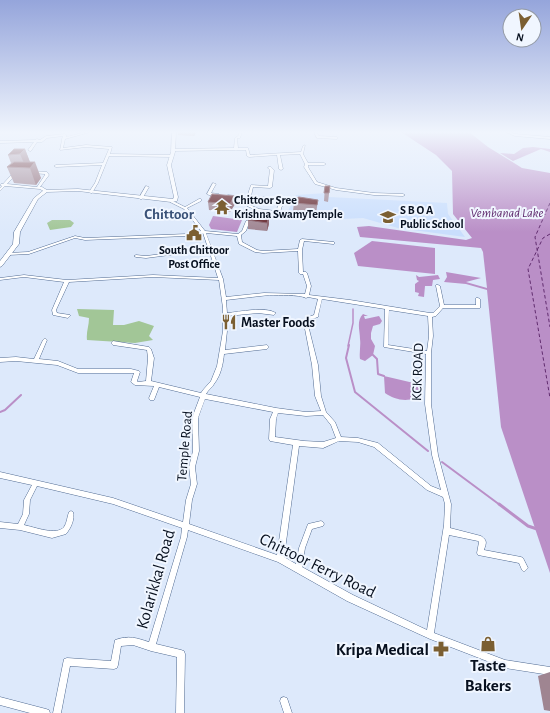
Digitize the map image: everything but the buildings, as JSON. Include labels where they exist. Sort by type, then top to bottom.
[{"type":"main road","points":[[0,266],[4,257],[16,244],[17,232],[36,198],[46,191],[62,190],[92,192],[171,201],[175,200],[176,197],[169,165]]},
{"type":"street","points":[[56,166],[73,165]]},
{"type":"street","points":[[92,192],[96,186],[104,165]]},
{"type":"street","points":[[307,165],[308,171],[316,183],[336,189],[386,195],[403,195]]},
{"type":"street","points":[[270,168],[272,170],[270,187],[252,186],[248,205],[258,210],[318,218]]},
{"type":"street","points":[[0,190],[1,185],[14,173],[18,172]]},
{"type":"street","points":[[28,172],[46,173],[46,177],[38,188]]},
{"type":"street","points":[[214,184],[210,194],[282,200],[278,212]]},
{"type":"street","points":[[1,185],[38,188],[46,191]]},
{"type":"street","points":[[141,198],[147,187]]},
{"type":"street","points":[[171,201],[186,208],[200,200]]},
{"type":"street","name":"Temple Road","points":[[186,208],[204,232],[221,279],[225,316],[220,366],[213,382],[203,396],[195,418],[196,451],[192,467],[194,484],[188,500],[186,525]]},
{"type":"street","points":[[4,257],[28,253],[75,237],[85,240],[187,235],[204,232],[239,235],[244,231],[247,222],[254,220],[258,210]]},
{"type":"street","points":[[239,235],[240,243],[256,251],[300,250]]},
{"type":"street","points":[[306,297],[309,286],[305,274],[301,273],[300,250],[302,240],[333,242]]},
{"type":"street","points":[[136,256],[146,257],[210,249]]},
{"type":"street","points":[[0,279],[24,276],[67,281],[153,276],[221,279]]},
{"type":"street","points":[[67,281],[54,310],[55,314],[68,316]]},
{"type":"street","points":[[438,286],[442,306]]},
{"type":"street","points":[[224,298],[270,294],[306,297],[430,315],[434,315],[442,306],[478,307],[478,299]]},
{"type":"street","points":[[320,299],[316,316],[310,318],[307,329],[313,354],[318,396],[324,413],[333,424],[339,439]]},
{"type":"street","points":[[386,308],[386,346],[429,353]]},
{"type":"street","points":[[225,316],[258,311],[274,313]]},
{"type":"street","name":"KCK ROAD","points":[[430,315],[431,336],[429,353],[428,404],[435,457],[448,504],[446,531],[430,635]]},
{"type":"street","points":[[36,361],[45,340]]},
{"type":"street","points":[[112,343],[149,349],[151,358],[148,384]]},
{"type":"street","points":[[222,352],[267,347]]},
{"type":"street","points":[[0,360],[36,361],[58,364],[78,371],[132,371],[137,372],[134,382],[137,384],[157,385],[203,396],[276,410],[306,414],[324,413]]},
{"type":"street","points":[[152,398],[157,385]]},
{"type":"street","points":[[276,410],[273,419],[272,439],[323,445],[339,439],[358,440],[376,445],[429,488],[446,495]]},
{"type":"street","points":[[280,559],[296,443]]},
{"type":"street","name":"Chittoor Ferry Road","points":[[0,475],[113,501],[186,525],[280,559],[350,598],[430,635],[506,664],[550,671]]},
{"type":"street","points":[[20,527],[26,514],[27,500],[36,483]]},
{"type":"street","points":[[0,525],[20,527],[52,535],[64,532],[68,527],[71,514]]},
{"type":"street","points":[[298,569],[302,548],[310,526],[321,524]]},
{"type":"street","name":"Kolarikkal Road","points":[[180,713],[181,654],[151,647],[184,537],[186,525]]},
{"type":"street","points":[[446,531],[479,538],[483,540],[480,553],[521,560],[524,568]]},
{"type":"street","points":[[57,713],[67,662],[114,665],[118,643],[133,641],[151,647]]},
{"type":"street","points":[[0,701],[46,713]]},
{"type":"street","points":[[284,701],[288,713]]},
{"type":"shaded area","name":"S B O A Public School","points":[[327,193],[329,197],[447,203],[448,214],[465,237],[398,228],[363,218],[343,219],[288,211],[296,195]]},
{"type":"green space","points":[[52,220],[70,220],[74,223],[71,227],[50,230],[47,223]]},
{"type":"green space","points":[[77,309],[114,310],[113,325],[124,325],[139,321],[154,326],[149,336],[153,340],[135,343],[87,340],[89,318],[79,316]]},
{"type":"water","name":"Vembanad Lake","points":[[446,165],[518,165],[522,168],[550,173],[550,573],[501,427],[487,290],[466,284],[444,282],[447,277],[446,272],[481,278],[466,282],[487,288],[483,252],[481,248],[360,237],[357,227],[369,226],[466,240],[472,238],[453,214],[452,171]]},
{"type":"water","points":[[213,216],[242,220],[237,232],[211,229],[209,225]]},
{"type":"water","points":[[372,241],[435,248],[435,274],[358,266],[354,253]]},
{"type":"water","points":[[416,275],[419,277],[438,275],[440,279],[433,280],[432,286],[425,286],[424,297],[418,296],[419,293],[415,292],[415,284],[419,281],[417,280]]},
{"type":"water","points":[[363,314],[368,316],[364,316],[365,319],[379,316],[382,321],[380,324],[373,326],[371,339],[375,346],[373,355],[365,361],[360,359],[359,323]]},
{"type":"water","points":[[384,376],[418,384],[423,391],[415,398],[405,400],[394,398],[385,393]]},
{"type":"waterway","points":[[348,346],[353,323],[353,309]]},
{"type":"waterway","points":[[349,345],[346,358],[355,392],[428,451]]},
{"type":"waterway","points":[[373,355],[377,359],[378,374],[384,376]]},
{"type":"waterway","points":[[0,412],[5,410],[21,395]]},
{"type":"waterway","points":[[442,462],[500,505]]},
{"type":"waterway","points":[[499,504],[528,526],[537,529]]},
{"type":"ferry route","points":[[537,250],[535,237],[550,203]]},
{"type":"ferry route","points":[[537,250],[543,238],[550,234]]},
{"type":"ferry route","points":[[537,250],[550,327]]},
{"type":"ferry route","points":[[537,250],[528,269],[550,398]]},
{"type":"place","name":"Chittoor Sree Krishna SwamyTemple","points":[[222,207]]},
{"type":"place","name":"S B O A Public School","points":[[388,217]]},
{"type":"place","name":"South Chittoor Post Office","points":[[194,233]]},
{"type":"place","name":"Master Foods","points":[[229,322]]},
{"type":"place","name":"Taste Bakers","points":[[488,644]]},
{"type":"place","name":"Kripa Medical","points":[[441,649]]},
{"type":"district","name":"Chittoor","points":[[169,214]]}]
